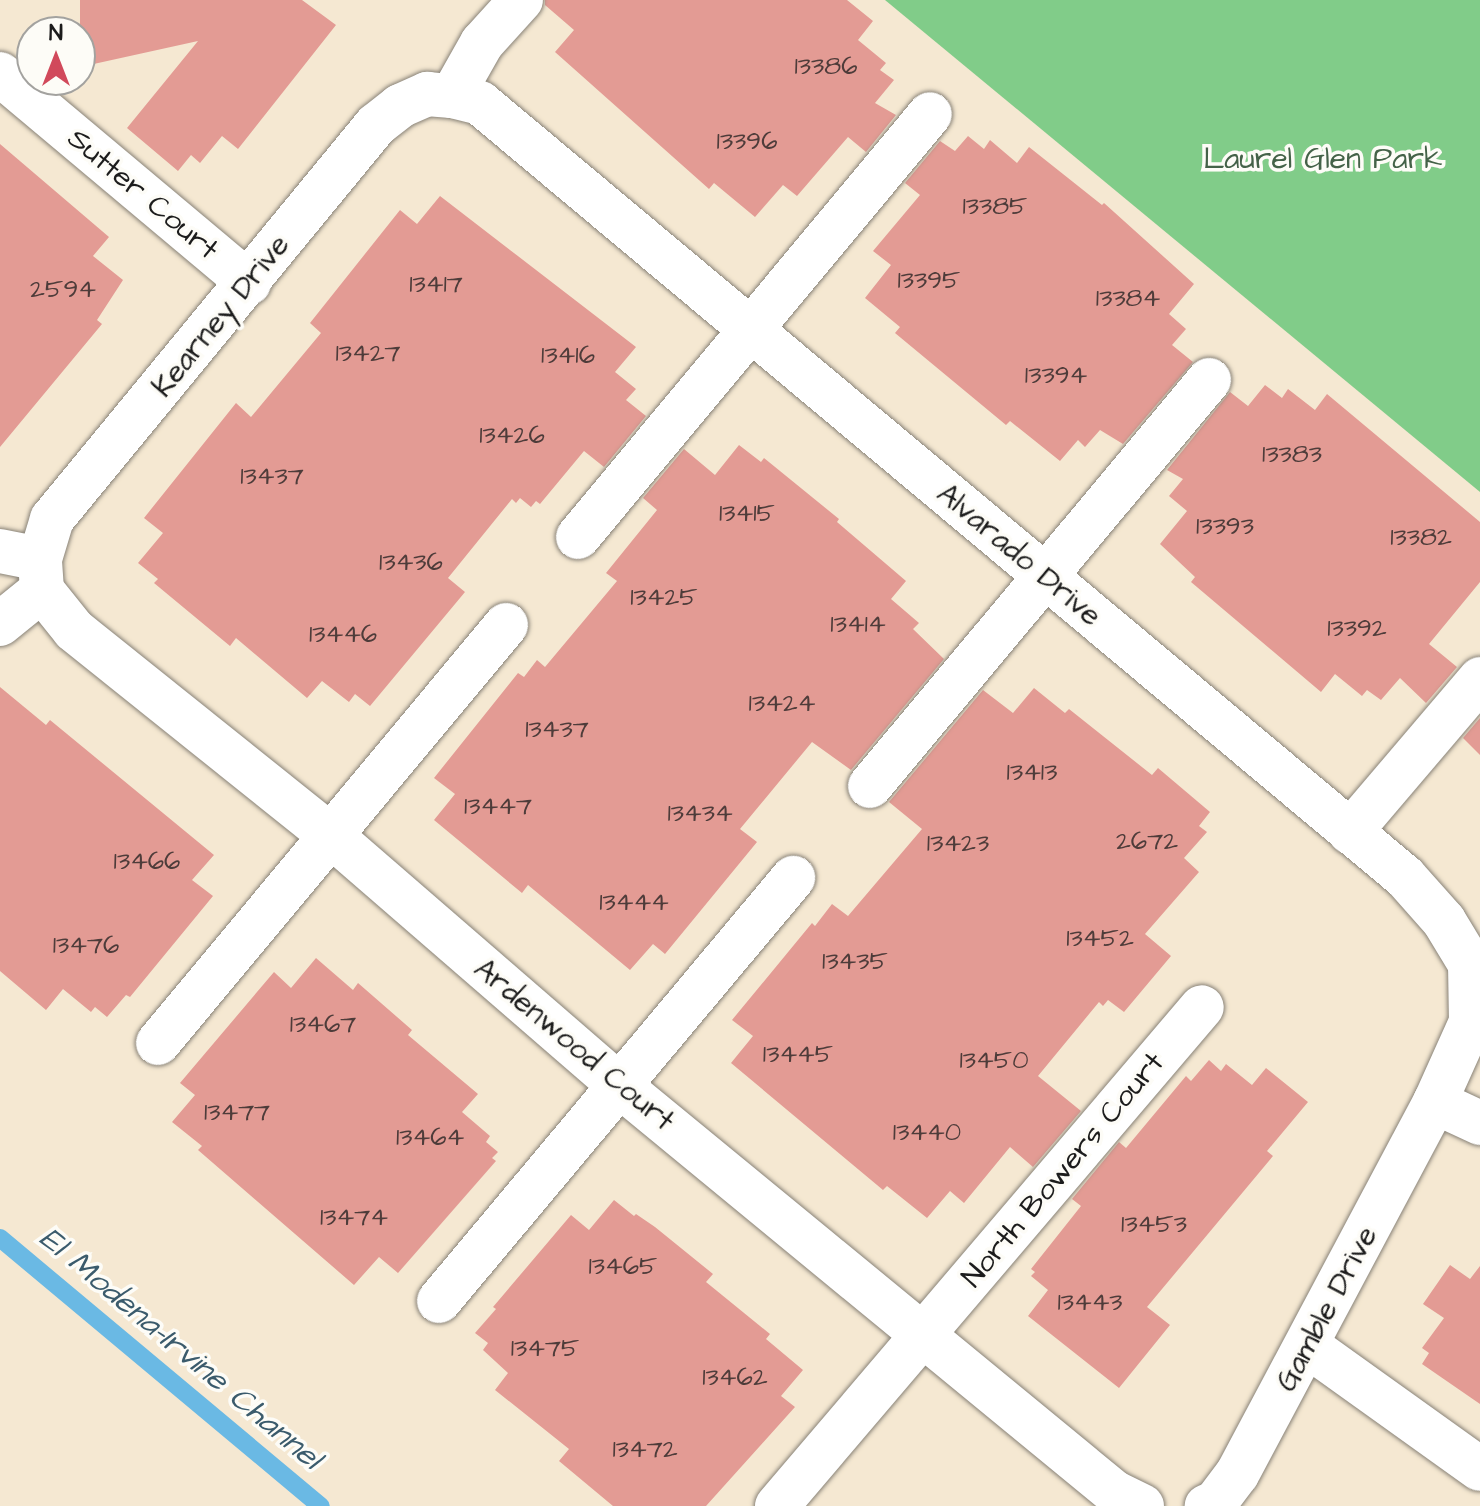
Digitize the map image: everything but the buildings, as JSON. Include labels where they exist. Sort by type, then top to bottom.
[{"type":"street","points":[[440,95],[521,0]]},
{"type":"street","name":"Sutter Court","points":[[0,74],[249,283]]},
{"type":"street","name":"Kearney Drive","points":[[27,567],[52,519],[376,125],[400,106],[440,95]]},
{"type":"street","name":"Alvarado Drive","points":[[440,95],[480,103],[1405,877],[1444,921],[1475,964],[1471,1022],[1435,1102]]},
{"type":"street","points":[[578,537],[930,114]]},
{"type":"street","points":[[870,786],[1209,380]]},
{"type":"street","points":[[0,624],[27,567]]},
{"type":"street","name":"Ardenwood Court","points":[[27,567],[74,630],[331,836],[620,1086],[1115,1493],[1142,1506]]},
{"type":"street","points":[[158,1043],[506,625]]},
{"type":"street","points":[[1350,832],[1480,679]]},
{"type":"street","points":[[439,1301],[793,878]]},
{"type":"street","name":"North Bowers Court","points":[[777,1506],[1202,1007]]},
{"type":"street","points":[[1435,1102],[1480,1123]]},
{"type":"street","name":"Gamble Drive","points":[[1207,1506],[1215,1503],[1237,1474],[1308,1346],[1435,1102]]},
{"type":"street","points":[[1308,1346],[1480,1469]]},
{"type":"green space","name":"Laurel Glen Park","points":[[885,0],[1480,0],[1480,492]]},
{"type":"waterway","name":"El Modena-Irvine Channel","points":[[0,1238],[321,1506]]}]
